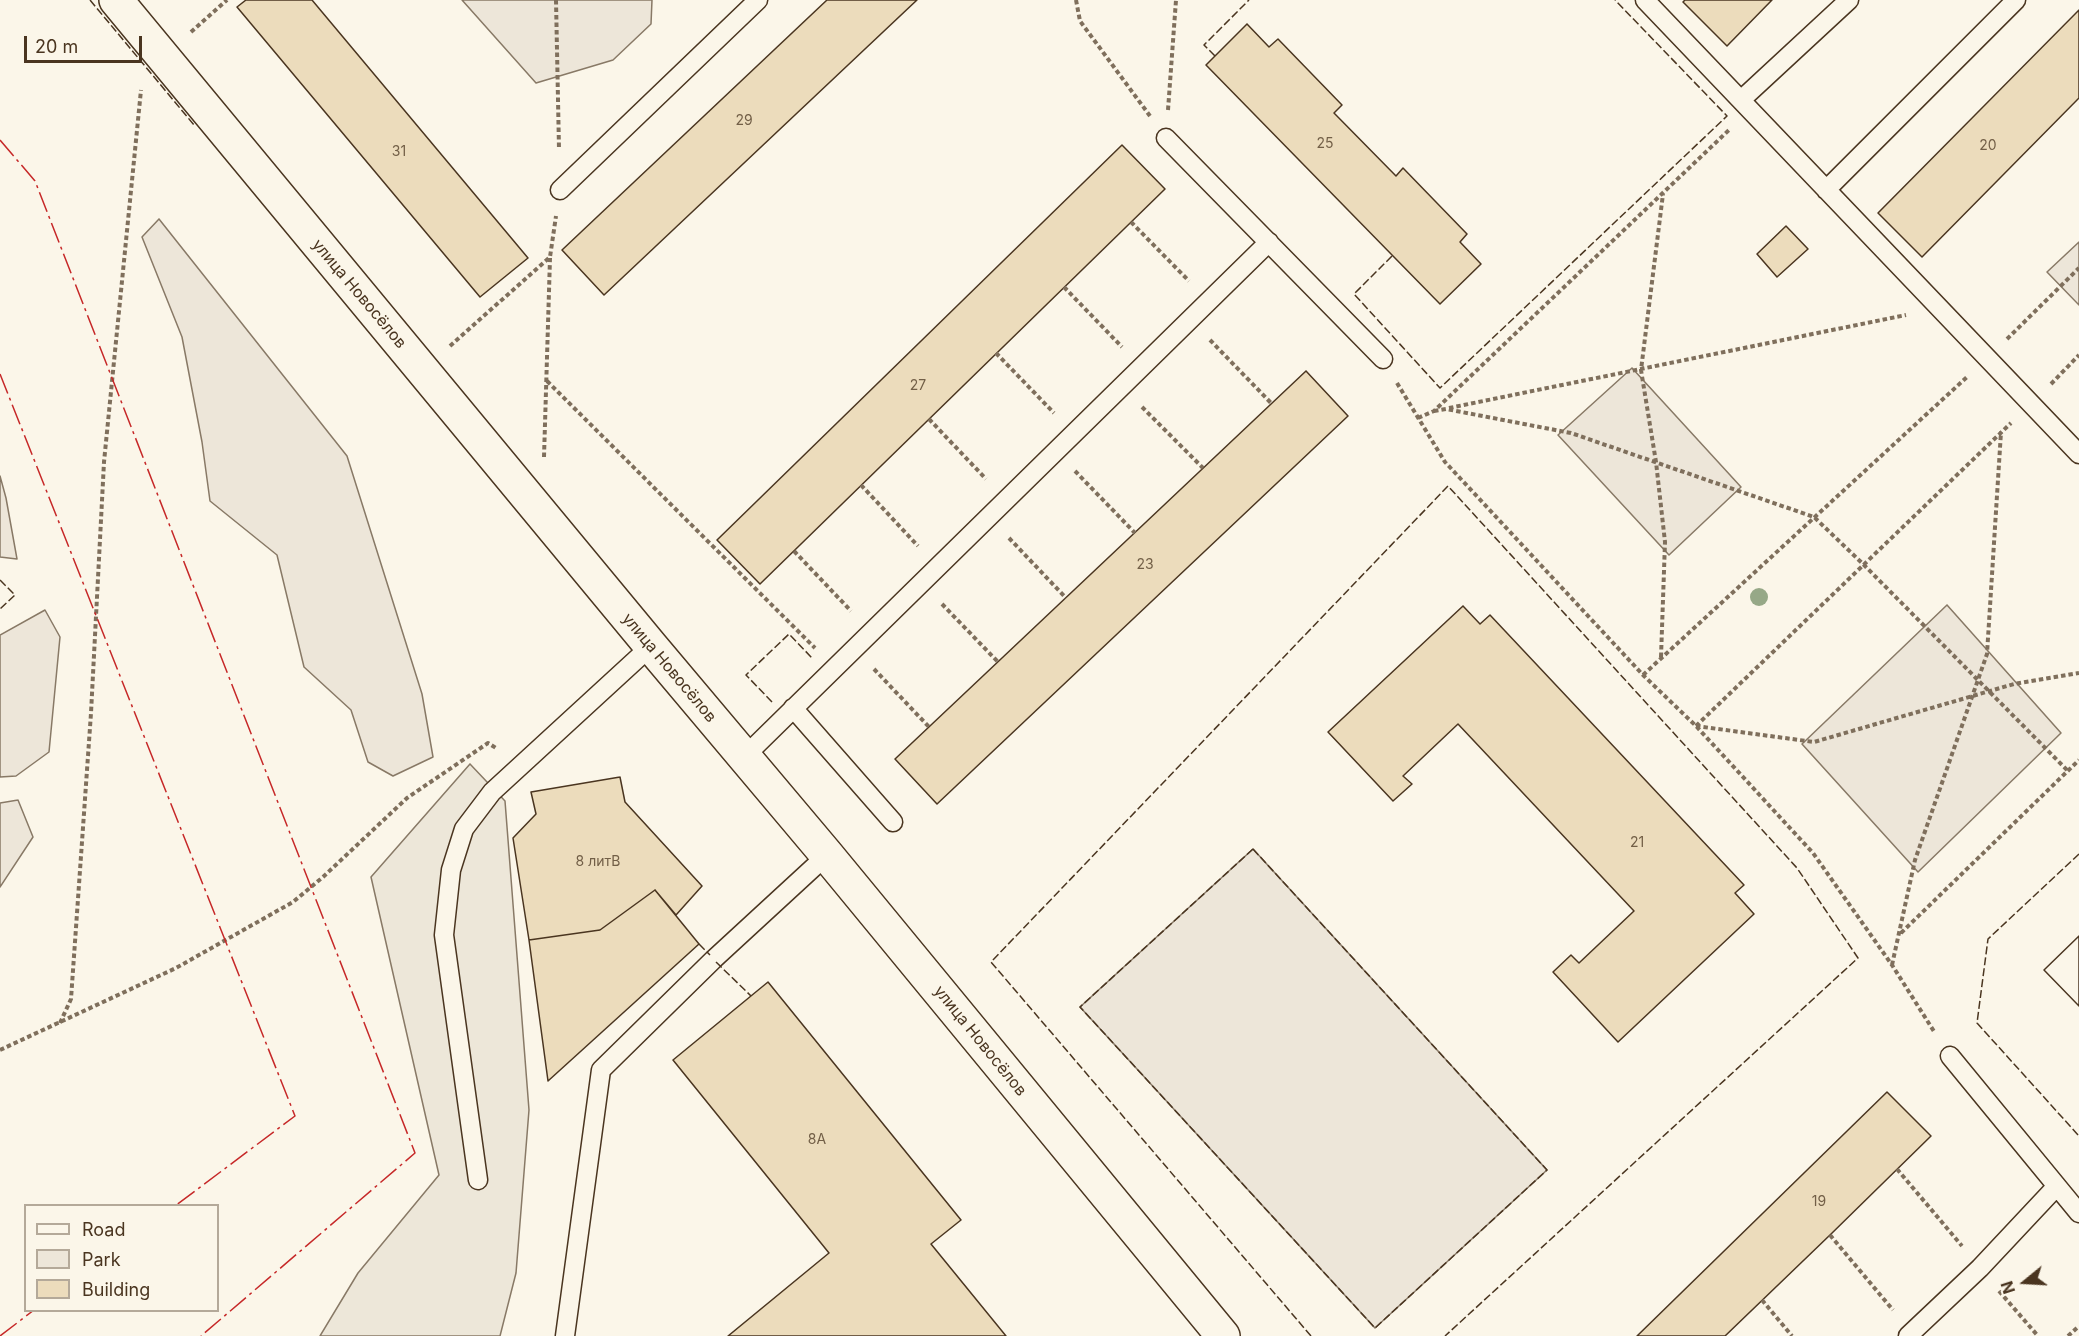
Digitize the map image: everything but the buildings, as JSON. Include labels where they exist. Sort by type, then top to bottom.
[{"type":"street","name":"улица Новосёлов","points":[[116,0],[827,855],[1223,1336]]},
{"type":"lane","points":[[560,190],[758,0]]},
{"type":"lane","points":[[1645,0],[2079,454]]},
{"type":"lane","points":[[1745,105],[1849,0]]},
{"type":"lane","points":[[1827,190],[2016,0]]},
{"type":"lane","points":[[1166,138],[1383,359]]},
{"type":"lane","points":[[744,757],[1269,242]]},
{"type":"lane","points":[[478,1180],[444,935],[452,870],[464,829],[492,792],[651,646]]},
{"type":"lane","points":[[794,708],[893,822]]},
{"type":"lane","points":[[565,1336],[601,1070],[714,959],[827,855]]},
{"type":"lane","points":[[1950,1056],[2079,1213]]},
{"type":"lane","points":[[1910,1334],[1980,1268],[2056,1187]]},
{"type":"path","points":[[190,32],[227,0]]},
{"type":"path","points":[[544,461],[550,257],[560,190],[556,0]]},
{"type":"path","points":[[1076,0],[1080,21],[1166,138]]},
{"type":"path","points":[[1166,138],[1176,0]]},
{"type":"path","points":[[60,1023],[71,999],[91,713],[104,462],[141,86]]},
{"type":"path","points":[[1434,411],[1664,194],[1745,105]]},
{"type":"path","points":[[1661,658],[1665,542],[1656,462],[1641,370],[1664,194]]},
{"type":"path","points":[[1131,222],[1208,301]]},
{"type":"path","points":[[450,346],[550,257]]},
{"type":"path","points":[[1643,675],[1987,358],[2079,268]]},
{"type":"path","points":[[1064,287],[1141,367]]},
{"type":"path","points":[[1418,418],[1434,411],[1939,308]]},
{"type":"path","points":[[1190,319],[1272,404]]},
{"type":"path","points":[[996,353],[1073,433]]},
{"type":"path","points":[[1696,726],[2079,356]]},
{"type":"path","points":[[1383,359],[1445,462],[1643,675],[1696,726],[1813,853],[1892,965],[1950,1056]]},
{"type":"path","points":[[547,381],[834,668]]},
{"type":"path","points":[[1122,386],[1203,468]]},
{"type":"path","points":[[1446,409],[1571,433],[1814,517],[2068,771]]},
{"type":"path","points":[[929,419],[1006,500]]},
{"type":"path","points":[[1892,965],[1915,860],[1987,654],[2001,432]]},
{"type":"path","points":[[1055,452],[1135,533]]},
{"type":"path","points":[[861,485],[938,567]]},
{"type":"path","points":[[989,517],[1066,598]]},
{"type":"path","points":[[794,551],[871,632]]},
{"type":"path","points":[[921,583],[998,662]]},
{"type":"path","points":[[854,648],[929,727]]},
{"type":"path","points":[[1696,726],[1814,742],[2014,684],[2079,673]]},
{"type":"path","points":[[0,1050],[176,968],[293,902],[407,798],[488,743],[522,765]]},
{"type":"path","points":[[1900,933],[2079,760]]},
{"type":"path","points":[[1897,1169],[2038,1336]]},
{"type":"path","points":[[1830,1234],[1910,1334]]},
{"type":"path","points":[[1762,1300],[1792,1336]]},
{"type":"path","points":[[2068,1336],[2079,1326]]},
{"type":"green space","points":[[462,0],[652,0],[651,24],[613,60],[536,83]]},
{"type":"green space","points":[[159,219],[347,456],[422,694],[433,757],[393,776],[368,762],[351,710],[304,667],[277,555],[210,501],[202,442],[182,337],[142,237]]},
{"type":"green space","points":[[2079,242],[2079,305],[2047,272]]},
{"type":"green space","points":[[1632,368],[1741,487],[1669,555],[1558,435]]},
{"type":"green space","points":[[0,476],[6,498],[17,559],[0,557]]},
{"type":"green space","points":[[1947,605],[2061,733],[1918,872],[1802,744]]},
{"type":"green space","points":[[45,610],[60,637],[49,752],[16,776],[0,777],[0,635]]},
{"type":"green space","points":[[18,800],[33,837],[0,887],[0,803]]},
{"type":"green space","points":[[1253,849],[1547,1170],[1375,1328],[1080,1007]]},
{"type":"shaded area","points":[[470,764],[505,801],[529,1110],[516,1273],[500,1336],[320,1336],[358,1273],[439,1175],[371,877]]},
{"type":"fence","points":[[90,0],[194,125]]},
{"type":"fence","points":[[1215,56],[1204,45],[1249,0]]},
{"type":"fence","points":[[1392,256],[1354,294],[1440,388],[1727,116],[1615,0]]},
{"type":"fence","points":[[1311,1336],[991,962],[1448,486],[1797,868],[1858,958],[1445,1336]]},
{"type":"fence","points":[[0,580],[15,595],[0,609]]},
{"type":"fence","points":[[772,702],[746,675],[789,634],[813,659]]},
{"type":"fence","points":[[1253,849],[1547,1170],[1375,1328],[1080,1007],[1253,849]]},
{"type":"fence","points":[[2079,854],[1988,939],[1977,1023],[2079,1136]]},
{"type":"fence","points":[[699,944],[710,955]]},
{"type":"fence","points":[[716,962],[751,996]]},
{"type":"power","points":[[0,140],[35,181],[415,1153],[201,1336]]},
{"type":"power","points":[[0,374],[295,1116],[178,1204]]},
{"type":"power","points":[[0,1336],[31,1312]]}]
